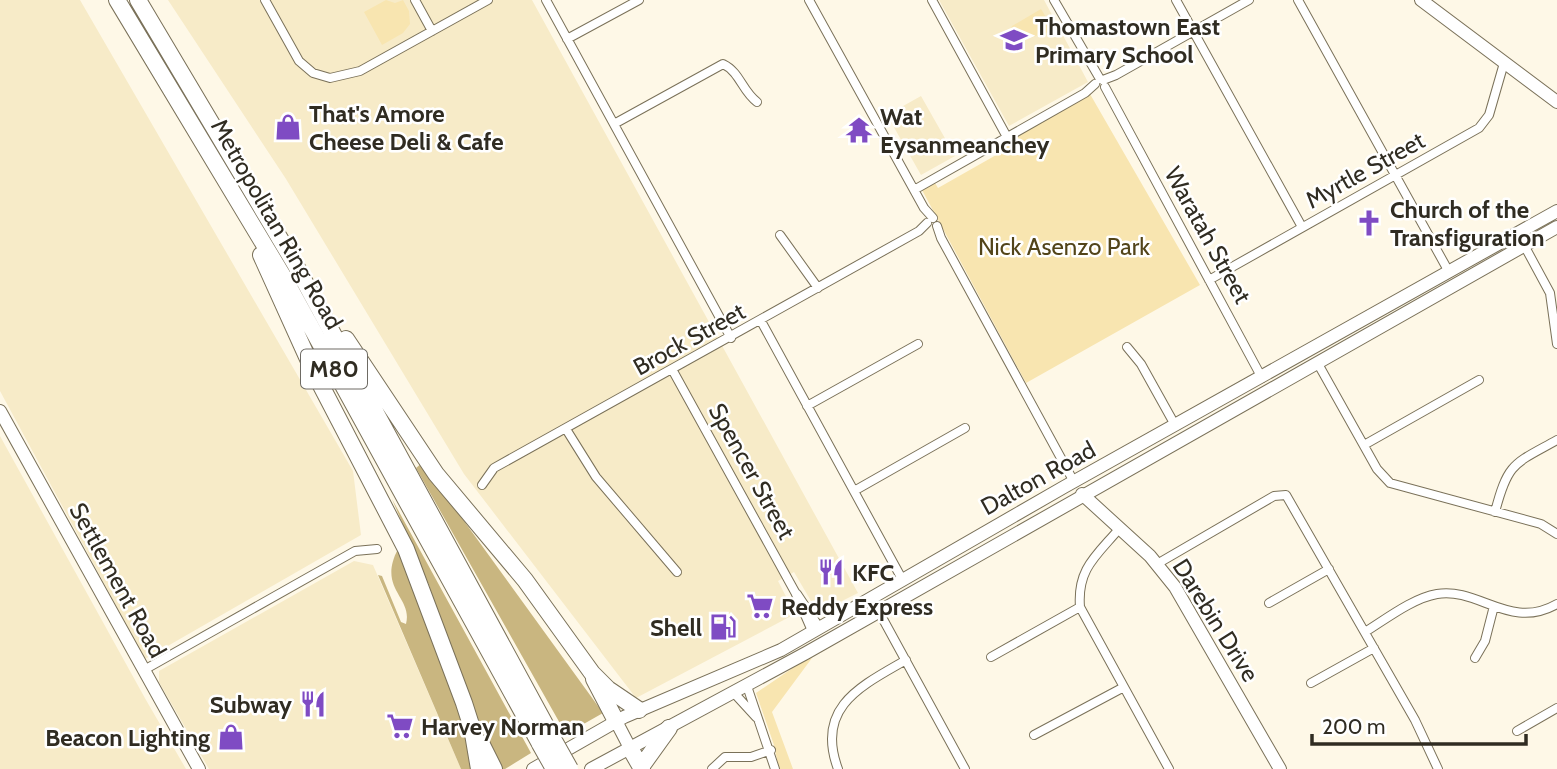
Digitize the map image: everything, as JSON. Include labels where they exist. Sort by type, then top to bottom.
[{"type":"highway","name":"Metropolitan Ring Road","points":[[117,0],[244,209],[546,740],[570,769]]},
{"type":"highway","name":"Metropolitan Ring Road","points":[[138,0],[295,264],[546,740],[554,769]]},
{"type":"highway","points":[[244,209],[295,333],[406,549],[472,728],[494,769]]},
{"type":"highway","points":[[295,264],[436,474],[525,580],[592,673],[608,689],[639,710]]},
{"type":"highway","points":[[592,673],[597,691],[615,722]]},
{"type":"highway","points":[[630,748],[641,768],[668,727]]},
{"type":"highway","points":[[472,728],[479,769]]},
{"type":"main road","points":[[1426,2],[1557,102]]},
{"type":"main road","name":"Dalton Road","points":[[591,769],[747,686],[1082,494],[1449,272],[1557,211]]},
{"type":"main road","name":"Dalton Road","points":[[533,769],[639,710],[747,666],[1175,425],[1317,362],[1557,227]]},
{"type":"main road","name":"Settlement Road","points":[[0,411],[199,769]]},
{"type":"main road","name":"Darebin Drive","points":[[1074,482],[1082,494],[1157,564],[1184,601],[1280,769]]},
{"type":"main road","name":"Spencer Street","points":[[816,629],[823,642]]},
{"type":"main road","points":[[615,722],[630,748]]},
{"type":"main road","name":"Darebin Drive","points":[[1270,749],[1290,769]]},
{"type":"street","points":[[265,0],[299,61],[320,76],[351,75],[488,0]]},
{"type":"street","points":[[415,0],[432,31]]},
{"type":"street","points":[[544,0],[731,338]]},
{"type":"street","points":[[567,39],[639,0]]},
{"type":"street","points":[[809,0],[1074,482]]},
{"type":"street","points":[[932,0],[1007,137]]},
{"type":"street","name":"Waratah Street","points":[[1054,0],[1266,383]]},
{"type":"street","points":[[1176,0],[1302,228]]},
{"type":"street","points":[[914,190],[1249,0]]},
{"type":"street","points":[[1298,0],[1449,272]]},
{"type":"street","name":"Myrtle Street","points":[[1209,281],[1486,122],[1504,63]]},
{"type":"street","points":[[614,124],[723,64],[733,69],[747,95],[757,102]]},
{"type":"street","name":"Brock Street","points":[[482,485],[494,468],[673,371],[931,224]]},
{"type":"street","points":[[780,236],[818,288]]},
{"type":"street","points":[[1524,245],[1550,293],[1557,344]]},
{"type":"street","points":[[761,321],[902,579]]},
{"type":"street","points":[[807,406],[918,344]]},
{"type":"street","points":[[1127,347],[1141,363],[1175,425]]},
{"type":"street","points":[[1317,362],[1381,475],[1390,483],[1545,526],[1557,534]]},
{"type":"street","name":"Spencer Street","points":[[673,371],[816,629]]},
{"type":"street","points":[[1364,445],[1479,380]]},
{"type":"street","points":[[854,491],[965,428]]},
{"type":"street","points":[[566,429],[596,477],[677,572]]},
{"type":"street","points":[[1495,512],[1505,476],[1511,467],[1557,440]]},
{"type":"street","points":[[1283,494],[1286,484]]},
{"type":"street","points":[[1157,564],[1249,509],[1277,494],[1283,494],[1291,502],[1365,632],[1438,769]]},
{"type":"street","points":[[1119,529],[1086,568],[1079,587],[1080,607],[1166,768]]},
{"type":"street","points":[[144,670],[355,551],[377,549]]},
{"type":"street","points":[[1269,603],[1329,569]]},
{"type":"street","points":[[1365,632],[1436,594],[1453,595],[1528,614],[1541,612],[1557,604]]},
{"type":"street","points":[[1475,658],[1485,641],[1494,606]]},
{"type":"street","points":[[991,657],[1080,607]]},
{"type":"street","points":[[878,610],[965,769]]},
{"type":"street","points":[[1311,683],[1374,648]]},
{"type":"street","points":[[838,769],[833,756],[833,736],[844,701],[858,687],[906,660]]},
{"type":"street","points":[[747,686],[771,750],[775,769]]},
{"type":"street","points":[[1034,735],[1124,687]]},
{"type":"street","points":[[734,693],[760,722]]},
{"type":"street","points":[[1517,731],[1557,708]]},
{"type":"street","points":[[712,769],[725,757],[751,757],[771,750]]},
{"type":"shaded area","points":[[0,0],[80,0],[353,471],[361,535],[145,659],[0,391]]},
{"type":"shaded area","points":[[168,0],[532,0],[858,593],[818,613],[794,572],[778,581],[795,614],[636,698],[464,474],[286,179]]},
{"type":"shaded area","name":"Thomastown East Primary School","points":[[939,0],[1044,0],[1088,82],[1009,126]]},
{"type":"shaded area","points":[[921,96],[955,156],[921,175],[887,115]]},
{"type":"shaded area","points":[[0,436],[146,700],[186,769],[0,769]]},
{"type":"shaded area","points":[[422,463],[603,713],[566,734],[416,468]]},
{"type":"shaded area","points":[[392,499],[531,753],[505,769],[499,769],[451,655],[429,585]]},
{"type":"shaded area","points":[[398,549],[469,734],[476,769],[461,769],[378,575],[382,576],[401,622],[406,624],[405,607],[391,574]]},
{"type":"shaded area","points":[[354,561],[373,565],[461,769],[209,769],[159,682],[159,671]]},
{"type":"green space","points":[[386,0],[395,3],[403,0],[409,11],[410,24],[403,33],[382,45],[364,12]]},
{"type":"green space","points":[[1041,9],[1054,30],[1018,42],[1010,31],[1012,26]]},
{"type":"green space","name":"Nick Asenzo Park","points":[[1090,94],[1200,285],[1026,383],[922,190],[935,183],[938,188],[1005,150],[1002,145]]},
{"type":"green space","points":[[812,658],[772,712],[793,769],[779,769],[774,745],[756,693],[803,661]]},
{"type":"place","name":"Thomastown East Primary School","points":[[1014,40]]},
{"type":"place","name":"That's Amore Cheese Deli & Cafe","points":[[288,127]]},
{"type":"place","name":"Wat Eysanmeanchey","points":[[859,130]]},
{"type":"place","name":"Church of the Transfiguration","points":[[1369,223]]},
{"type":"place","name":"KFC","points":[[831,572]]},
{"type":"place","name":"Reddy Express","points":[[760,606]]},
{"type":"place","name":"Shell","points":[[723,627]]},
{"type":"place","name":"Subway","points":[[313,704]]},
{"type":"place","name":"Harvey Norman","points":[[400,726]]},
{"type":"place","name":"Beacon Lighting","points":[[231,737]]}]
